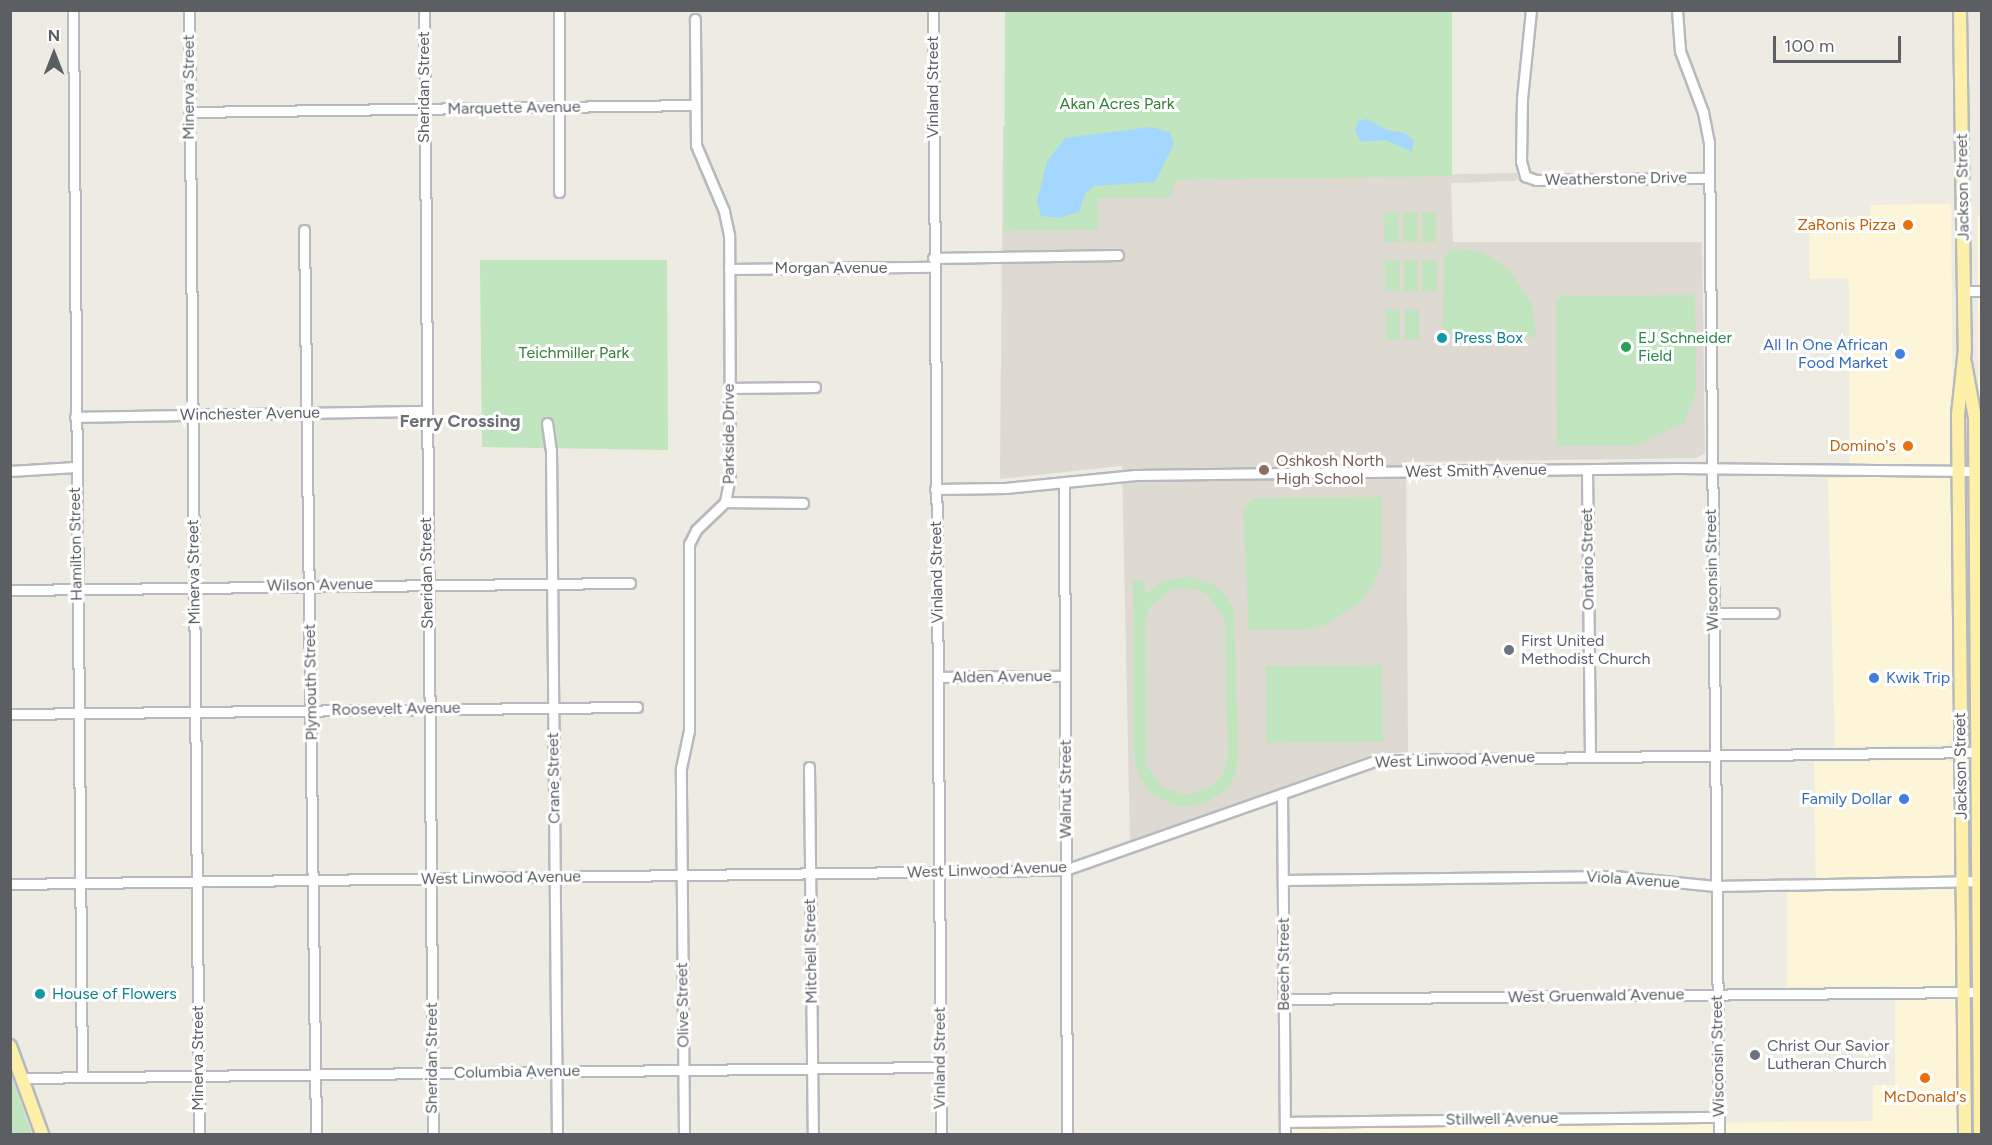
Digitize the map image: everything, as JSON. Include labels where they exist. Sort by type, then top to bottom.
[{"type":"main road","name":"Jackson Street","points":[[1960,10],[1965,291],[1965,363],[1959,396],[1960,752],[1965,1134]]},
{"type":"main road","name":"Jackson Street","points":[[1965,363],[1975,407],[1978,471],[1980,1134]]},
{"type":"main road","points":[[10,1047],[42,1134]]},
{"type":"street","name":"Hamilton Street","points":[[73,10],[75,467],[82,1077]]},
{"type":"street","name":"Minerva Street","points":[[189,10],[199,1134]]},
{"type":"street","name":"Sheridan Street","points":[[424,10],[433,1134]]},
{"type":"street","points":[[558,10],[559,192]]},
{"type":"street","name":"Vinland Street","points":[[933,10],[941,1134]]},
{"type":"street","name":"Weatherstone Drive","points":[[1532,10],[1522,98],[1521,161],[1525,176],[1536,180],[1709,178]]},
{"type":"street","name":"Wisconsin Street","points":[[1677,10],[1680,51],[1708,130],[1719,1134]]},
{"type":"street","name":"Parkside Drive","points":[[682,875],[681,768],[689,731],[689,544],[696,530],[725,502],[730,486],[729,268],[726,218],[698,156],[694,105],[695,19]]},
{"type":"street","name":"Marquette Avenue","points":[[189,112],[694,105]]},
{"type":"street","name":"Plymouth Street","points":[[304,230],[316,1134]]},
{"type":"street","name":"Morgan Avenue","points":[[729,268],[1118,255]]},
{"type":"street","points":[[1965,291],[1982,291]]},
{"type":"street","points":[[729,388],[815,387]]},
{"type":"street","name":"Winchester Avenue","points":[[75,417],[426,411]]},
{"type":"street","name":"Crane Street","points":[[547,423],[552,582],[557,1134]]},
{"type":"street","points":[[10,471],[75,467]]},
{"type":"street","name":"West Smith Avenue","points":[[935,489],[1064,482],[1135,475],[1587,470],[1978,471]]},
{"type":"street","name":"Ontario Street","points":[[1587,470],[1590,757]]},
{"type":"street","name":"Walnut Street","points":[[1064,482],[1067,1133]]},
{"type":"street","points":[[725,502],[803,503]]},
{"type":"street","name":"Wilson Avenue","points":[[10,590],[552,582],[630,583]]},
{"type":"street","points":[[1959,611],[1979,611]]},
{"type":"street","points":[[1713,613],[1774,613]]},
{"type":"street","name":"Alden Avenue","points":[[938,677],[1065,676]]},
{"type":"street","name":"Roosevelt Avenue","points":[[10,714],[637,707]]},
{"type":"street","name":"West Linwood Avenue","points":[[10,884],[1065,870],[1378,760],[1979,752]]},
{"type":"street","name":"Mitchell Street","points":[[809,767],[813,1134]]},
{"type":"street","name":"Beech Street","points":[[1282,794],[1285,1134]]},
{"type":"street","name":"Olive Street","points":[[682,875],[684,1134]]},
{"type":"street","name":"Viola Avenue","points":[[1283,880],[1614,876],[1716,886],[1962,884],[1980,881]]},
{"type":"street","name":"West Gruenwald Avenue","points":[[1284,999],[1979,992]]},
{"type":"street","name":"Columbia Avenue","points":[[22,1078],[940,1066]]},
{"type":"street","name":"Stillwell Avenue","points":[[1285,1122],[1719,1117]]},
{"type":"shaded area","name":"Oshkosh North High School","points":[[1003,126],[1176,180],[1516,173],[1519,178],[1515,181],[1451,183],[1453,242],[1702,242],[1705,453],[1697,458],[1406,462],[1408,752],[1373,754],[1130,841],[1122,466],[1000,479]]},
{"type":"shaded area","points":[[1951,204],[1956,737],[1948,745],[1835,747],[1828,478],[1850,478],[1849,278],[1810,279],[1809,217],[1870,217],[1871,205]]},
{"type":"shaded area","points":[[1977,217],[1982,217],[1981,679],[1978,305]]},
{"type":"shaded area","points":[[1946,759],[1957,765],[1961,1134],[1290,1134],[1292,1128],[1298,1127],[1873,1121],[1873,1085],[1895,1085],[1895,986],[1787,987],[1787,892],[1816,891],[1814,762]]},
{"type":"green space","name":"Akan Acres Park","points":[[1005,11],[1452,11],[1452,176],[1176,180],[1170,197],[1098,198],[1098,230],[1004,231]]},
{"type":"green space","points":[[1385,212],[1399,212],[1399,242],[1384,242]]},
{"type":"green space","points":[[1403,212],[1418,212],[1418,242],[1403,242]]},
{"type":"green space","points":[[1422,212],[1436,212],[1436,242],[1422,242]]},
{"type":"green space","points":[[1452,248],[1482,252],[1509,269],[1532,305],[1536,337],[1453,336],[1443,327],[1444,257]]},
{"type":"green space","name":"Teichmiller Park","points":[[480,260],[667,260],[668,450],[482,447]]},
{"type":"green space","points":[[1385,260],[1400,260],[1400,291],[1385,291]]},
{"type":"green space","points":[[1404,260],[1418,260],[1418,291],[1404,291]]},
{"type":"green space","points":[[1422,260],[1437,260],[1437,291],[1422,291]]},
{"type":"green space","name":"EJ Schneider Field","points":[[1695,295],[1696,393],[1684,423],[1635,446],[1557,446],[1556,301],[1561,296]]},
{"type":"green space","points":[[1386,309],[1400,309],[1400,340],[1386,340]]},
{"type":"green space","points":[[1405,309],[1419,309],[1419,340],[1405,340]]},
{"type":"green space","points":[[1382,497],[1382,563],[1373,585],[1358,604],[1325,625],[1301,630],[1249,630],[1243,510],[1253,498]]},
{"type":"green space","points":[[1186,576],[1211,583],[1224,593],[1234,609],[1238,754],[1235,775],[1226,790],[1205,803],[1188,807],[1177,806],[1152,794],[1140,778],[1134,755],[1133,580],[1144,580],[1145,595],[1162,582]],"holes":[[[1172,589],[1197,589],[1207,594],[1225,620],[1228,758],[1223,774],[1211,786],[1187,795],[1163,788],[1146,764],[1145,623],[1150,606]]]},
{"type":"green space","points":[[1382,665],[1383,742],[1266,743],[1266,666]]},
{"type":"green space","points":[[10,1072],[11,1074],[32,1134],[11,1134]]},
{"type":"water","points":[[1367,119],[1387,130],[1405,133],[1414,141],[1412,152],[1386,140],[1361,142],[1355,131],[1358,121]]},
{"type":"water","points":[[1151,127],[1170,132],[1174,144],[1155,182],[1094,186],[1085,194],[1079,212],[1060,218],[1041,216],[1037,201],[1047,161],[1065,138]]},
{"type":"place","name":"ZaRonis Pizza","points":[[1908,225]]},
{"type":"place","name":"Press Box","points":[[1442,338]]},
{"type":"place","name":"EJ Schneider Field","points":[[1626,347]]},
{"type":"place","name":"All In One African Food Market","points":[[1900,354]]},
{"type":"place","name":"Domino's","points":[[1908,446]]},
{"type":"place","name":"Oshkosh North High School","points":[[1264,470]]},
{"type":"place","name":"First United Methodist Church","points":[[1509,650]]},
{"type":"place","name":"Kwik Trip","points":[[1874,678]]},
{"type":"place","name":"Family Dollar","points":[[1904,799]]},
{"type":"place","name":"House of Flowers","points":[[40,994]]},
{"type":"place","name":"Christ Our Savior Lutheran Church","points":[[1755,1055]]},
{"type":"place","name":"McDonald's","points":[[1925,1078]]},
{"type":"district","name":"Ferry Crossing","points":[[460,421]]}]
